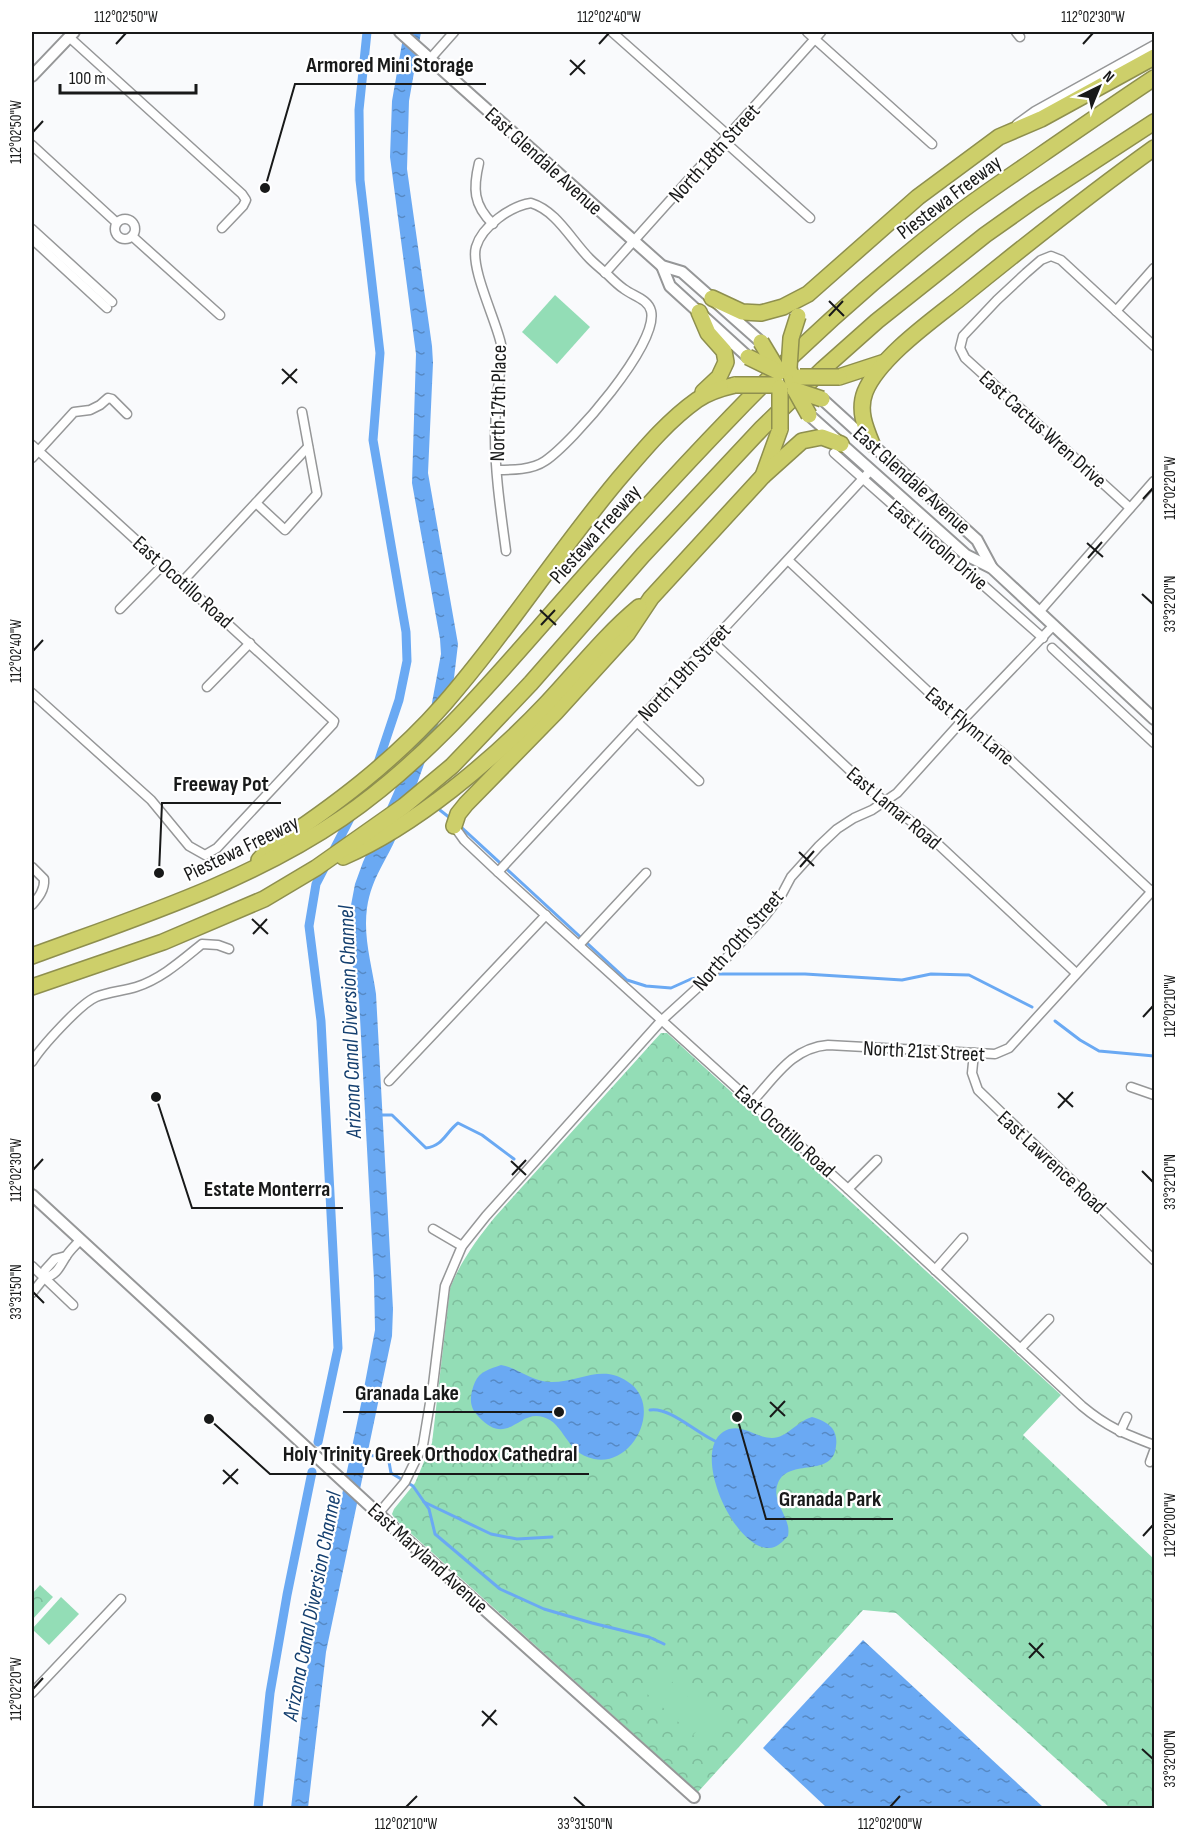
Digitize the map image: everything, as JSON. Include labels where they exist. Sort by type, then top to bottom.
[{"type":"highway","points":[[712,298],[742,312],[761,313],[783,307],[808,294],[918,197],[999,136],[1041,119],[1155,57]]},
{"type":"highway","name":"Piestewa Freeway","points":[[32,956],[182,900],[246,872],[297,847],[343,818],[383,787],[455,722],[628,528],[730,418],[801,348],[954,216],[1155,78]]},
{"type":"highway","points":[[32,987],[163,942],[240,910],[281,890],[316,868],[404,806],[452,765],[523,691],[598,604],[762,428],[831,362],[877,321],[985,235],[1155,122]]},
{"type":"highway","points":[[872,444],[863,419],[862,402],[869,383],[885,362],[921,329],[1052,223],[1155,148]]},
{"type":"highway","points":[[763,476],[780,429],[791,338],[808,294]]},
{"type":"highway","points":[[698,400],[706,387],[723,372],[726,362],[724,351],[708,333],[699,312]]},
{"type":"highway","points":[[760,342],[809,415]]},
{"type":"highway","points":[[748,357],[822,399]]},
{"type":"highway","points":[[246,872],[269,849],[301,829],[370,777],[424,725],[458,687],[584,521],[654,438],[698,400],[735,385],[839,376],[885,362]]},
{"type":"highway","points":[[454,826],[458,814],[466,804],[542,728],[627,634],[651,598],[763,476],[802,441],[822,437],[837,448]]},
{"type":"highway","points":[[316,868],[365,848],[451,790],[511,739],[618,624],[651,598]]},
{"type":"main road","name":"East Glendale Avenue","points":[[400,32],[634,242],[662,266],[682,272],[760,342]]},
{"type":"main road","points":[[32,76],[71,34]]},
{"type":"main road","name":"East Glendale Avenue","points":[[662,266],[670,286],[748,357]]},
{"type":"main road","name":"East Glendale Avenue","points":[[822,399],[977,540],[992,568]]},
{"type":"main road","name":"East Glendale Avenue","points":[[809,415],[837,448],[867,475],[966,555],[992,568],[1155,719]]},
{"type":"main road","name":"East Maryland Avenue","points":[[32,1195],[378,1514],[694,1797]]},
{"type":"street","points":[[430,59],[454,32]]},
{"type":"street","points":[[612,32],[810,218]]},
{"type":"street","points":[[807,32],[818,35],[932,144]]},
{"type":"street","points":[[71,34],[246,200],[222,228]]},
{"type":"street","name":"North 18th Street","points":[[605,273],[818,35]]},
{"type":"street","points":[[999,136],[1035,111],[1155,45]]},
{"type":"street","points":[[32,145],[117,223]]},
{"type":"street","points":[[479,163],[476,198],[480,209],[493,224],[521,204],[531,203],[540,206],[548,211],[605,273],[624,290],[644,300],[651,309],[652,316],[637,356],[615,387],[578,429],[544,462],[521,469],[497,470]]},
{"type":"street","points":[[124,219],[131,222],[134,229],[132,236],[125,239],[118,237],[115,230],[117,223],[124,219]]},
{"type":"street","name":"North 17th Place","points":[[493,224],[476,248],[475,258],[479,278],[495,323],[501,353],[495,436],[506,550]]},
{"type":"street","points":[[32,229],[110,305],[32,239]]},
{"type":"street","points":[[132,236],[220,315]]},
{"type":"street","name":"East Cactus Wren Drive","points":[[1116,311],[1060,260],[1051,256],[1041,260],[997,300],[963,336],[960,348],[965,358],[1130,508]]},
{"type":"street","points":[[1155,268],[1116,311],[1155,346]]},
{"type":"street","points":[[34,451],[74,412],[90,410],[108,398],[112,399],[127,414]]},
{"type":"street","points":[[256,503],[285,530],[317,494],[302,412]]},
{"type":"street","points":[[182,582],[308,447]]},
{"type":"street","name":"East Ocotillo Road","points":[[32,693],[151,800],[189,846],[205,855],[217,848],[334,721],[164,564],[34,451]]},
{"type":"street","name":"North 19th Street","points":[[498,872],[867,475]]},
{"type":"street","name":"East Lincoln Drive","points":[[867,475],[1043,638]]},
{"type":"street","points":[[1039,612],[1155,481]]},
{"type":"street","name":"East Flynn Lane","points":[[789,561],[961,722],[1004,754],[1153,890]]},
{"type":"street","points":[[120,609],[164,564]]},
{"type":"street","name":"North 20th Street","points":[[378,1514],[405,1482],[423,1445],[433,1386],[445,1286],[462,1246],[486,1216],[661,1021],[706,980],[766,915],[782,894],[791,877],[819,846],[837,829],[886,802],[897,793],[1054,625]]},
{"type":"street","name":"East Lamar Road","points":[[713,642],[874,794],[925,832],[1076,973]]},
{"type":"street","points":[[207,687],[250,643]]},
{"type":"street","points":[[1052,648],[1155,743]]},
{"type":"street","points":[[637,722],[699,781]]},
{"type":"street","name":"East Ocotillo Road","points":[[454,826],[464,840],[498,872],[1101,1422],[1155,1445]]},
{"type":"street","points":[[32,867],[44,879],[45,885],[32,905]]},
{"type":"street","points":[[579,945],[646,873]]},
{"type":"street","name":"North 21st Street","points":[[752,1102],[802,1050],[815,1046],[995,1054],[1009,1048],[1153,890]]},
{"type":"street","points":[[389,1081],[546,915]]},
{"type":"street","points":[[32,1062],[78,1010],[97,996],[139,986],[152,980],[170,970],[202,945],[218,945],[229,949]]},
{"type":"street","name":"East Lawrence Road","points":[[974,1053],[972,1073],[978,1090],[1155,1260]]},
{"type":"street","points":[[1131,1087],[1155,1095]]},
{"type":"street","points":[[848,1189],[877,1160]]},
{"type":"street","points":[[433,1229],[462,1246]]},
{"type":"street","points":[[935,1270],[963,1238]]},
{"type":"street","points":[[32,1293],[44,1278],[52,1276],[63,1265],[66,1256],[80,1240]]},
{"type":"street","points":[[32,1266],[72,1305]]},
{"type":"street","points":[[1020,1349],[1049,1319]]},
{"type":"street","points":[[1120,1432],[1126,1417]]},
{"type":"street","points":[[1150,1462],[1155,1451]]},
{"type":"street","points":[[32,1693],[121,1599]]},
{"type":"green space","points":[[555,295],[590,327],[557,364],[522,332]]},
{"type":"green space","points":[[661,1033],[667,1033],[1061,1395],[1023,1435],[1154,1559],[1154,1808],[1110,1808],[896,1613],[863,1610],[698,1792],[395,1519],[392,1514],[394,1509],[415,1483],[432,1443],[450,1288],[459,1269],[495,1217]]},
{"type":"green space","points":[[40,1585],[53,1597],[32,1620],[32,1594]]},
{"type":"green space","points":[[61,1597],[79,1614],[49,1645],[32,1629]]},
{"type":"green space","points":[[666,1666],[677,1677],[655,1701],[644,1691]]},
{"type":"green space","points":[[681,1680],[693,1691],[671,1715],[660,1705]]},
{"type":"green space","points":[[699,1696],[711,1707],[689,1731],[677,1721]]},
{"type":"green space","points":[[715,1711],[727,1721],[705,1745],[693,1735]]},
{"type":"water","points":[[404,32],[421,32],[409,101],[407,169],[432,346],[428,473],[458,644],[454,678],[413,794],[394,843],[376,878],[367,908],[367,941],[376,994],[393,1309],[392,1336],[326,1652],[308,1808],[291,1808],[309,1653],[375,1330],[359,999],[350,952],[348,921],[355,884],[363,862],[431,708],[441,654],[412,483],[416,354],[390,157],[392,101]]},
{"type":"water","points":[[501,1365],[545,1382],[602,1374],[611,1374],[621,1378],[631,1384],[640,1395],[644,1407],[643,1421],[638,1434],[631,1445],[620,1454],[608,1459],[594,1459],[577,1451],[556,1425],[543,1417],[527,1418],[505,1429],[497,1429],[488,1425],[473,1408],[472,1391],[480,1375]]},
{"type":"water","points":[[812,1417],[825,1422],[833,1430],[836,1446],[833,1456],[827,1462],[791,1471],[784,1475],[776,1490],[787,1522],[788,1536],[772,1548],[756,1544],[743,1533],[721,1498],[714,1478],[712,1459],[714,1443],[723,1432],[735,1428],[766,1437],[777,1437]]},
{"type":"water","points":[[863,1640],[1044,1808],[827,1808],[763,1748]]},
{"type":"waterway","points":[[367,32],[359,110],[360,180],[380,353],[373,440],[406,632],[407,661],[399,700],[377,766]]},
{"type":"waterway","points":[[318,1442],[338,1348],[321,1021],[309,926],[316,884],[371,778]]},
{"type":"waterway","points":[[436,807],[450,818]]},
{"type":"waterway","points":[[460,826],[627,980],[646,986],[671,988],[691,979],[708,976]]},
{"type":"waterway","points":[[714,974],[805,974],[902,980],[931,974],[969,975],[1032,1007]]},
{"type":"waterway","points":[[1055,1021],[1099,1051],[1154,1056]]},
{"type":"waterway","points":[[380,1115],[392,1115],[426,1148],[440,1142],[458,1123],[482,1135],[514,1159]]},
{"type":"waterway","points":[[650,1410],[666,1412],[715,1441]]},
{"type":"waterway","points":[[364,1455],[376,1456],[389,1462],[391,1473],[413,1486],[429,1509],[435,1534],[500,1589],[544,1609],[649,1637],[664,1644]]},
{"type":"waterway","name":"Arizona Canal Diversion Channel","points":[[258,1808],[270,1693],[312,1472]]},
{"type":"waterway","points":[[424,1502],[491,1534],[517,1539],[552,1537]]},
{"type":"place","name":"Armored Mini Storage","points":[[265,188]]},
{"type":"place","name":"Freeway Pot","points":[[159,873]]},
{"type":"place","name":"Estate Monterra","points":[[156,1097]]},
{"type":"place","name":"Granada Lake","points":[[559,1412]]},
{"type":"place","name":"Granada Park","points":[[737,1417]]},
{"type":"place","name":"Holy Trinity Greek Orthodox Cathedral","points":[[209,1419]]}]
